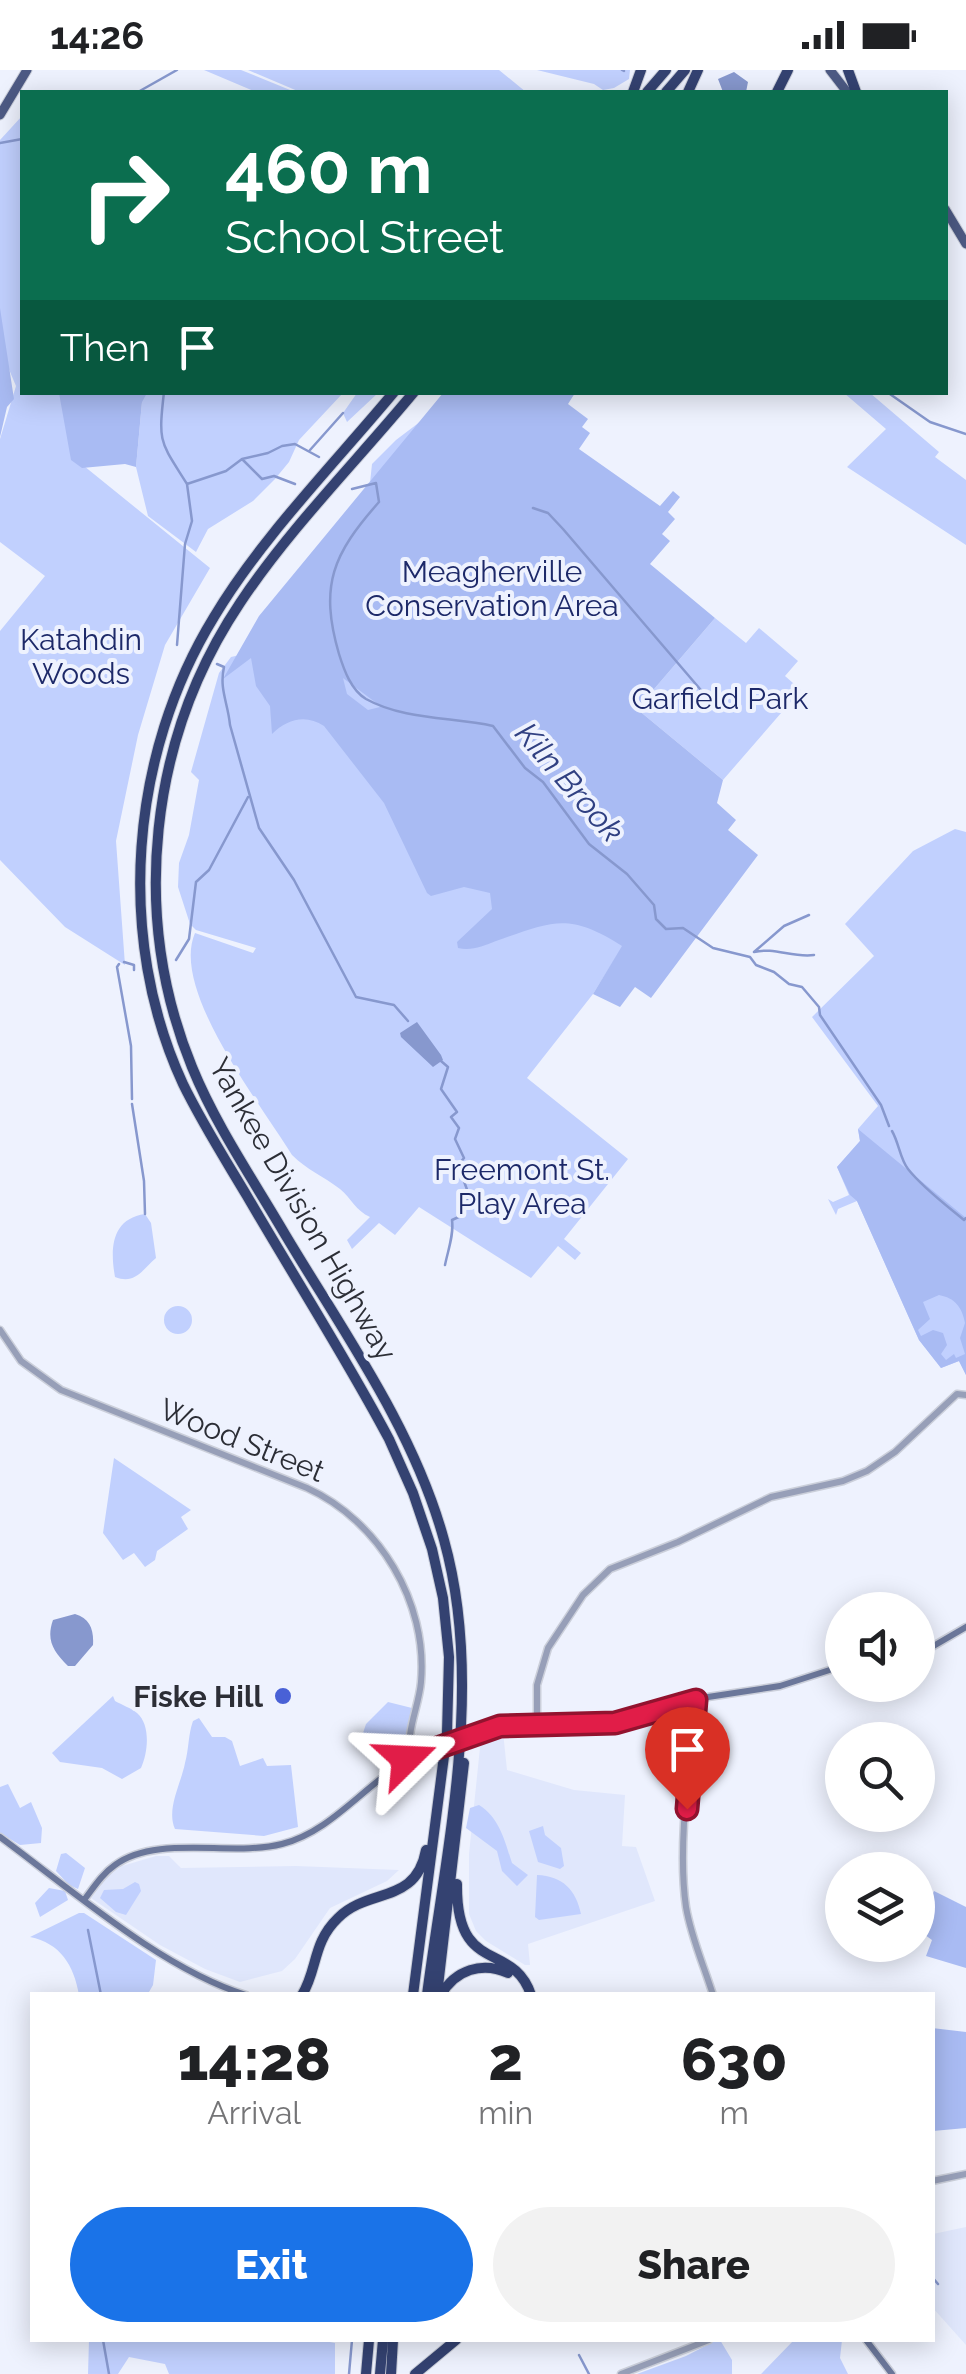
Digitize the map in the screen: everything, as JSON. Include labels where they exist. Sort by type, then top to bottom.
[{"type":"highway","points":[[649,90],[666,70]]},
{"type":"highway","points":[[668,90],[686,70]]},
{"type":"highway","name":"Yankee Division Highway","points":[[391,395],[251,563],[198,644],[168,716],[152,773],[143,832],[141,892],[153,993],[183,1083],[381,1424],[425,1525],[442,1590],[450,1658],[448,1716],[413,1992]]},
{"type":"highway","name":"Yankee Division Highway","points":[[411,395],[260,575],[202,668],[166,774],[157,834],[156,896],[158,936],[168,990],[198,1080],[389,1409],[429,1495],[448,1552],[459,1611],[464,1672],[462,1727],[428,1992]]},
{"type":"highway","points":[[439,1992],[457,1842],[464,1758],[462,1727]]},
{"type":"highway","points":[[303,1992],[315,1952],[334,1922],[351,1908],[395,1892],[412,1881],[421,1869],[436,1820]]},
{"type":"highway","points":[[457,1842],[457,1909],[463,1930],[476,1948],[520,1974],[527,1992]]},
{"type":"highway","points":[[442,1992],[459,1975],[484,1967],[510,1974],[525,1992]]},
{"type":"highway","points":[[366,2374],[369,2342]]},
{"type":"highway","points":[[380,2374],[383,2342]]},
{"type":"highway","points":[[391,2374],[393,2342]]},
{"type":"highway","points":[[414,2374],[454,2342]]},
{"type":"main road","points":[[0,115],[26,70]]},
{"type":"main road","points":[[830,70],[845,90]]},
{"type":"main road","points":[[838,70],[854,90]]},
{"type":"main road","points":[[948,214],[966,244]]},
{"type":"main road","points":[[935,1645],[966,1627]]},
{"type":"main road","points":[[84,1900],[113,1866],[141,1853],[262,1848],[295,1840],[324,1824],[382,1774],[411,1757],[476,1732],[504,1725],[615,1723],[696,1700],[780,1686],[825,1671]]},
{"type":"main road","points":[[0,1837],[186,1971],[235,1992]]},
{"type":"main road","points":[[868,2342],[892,2374]]},
{"type":"street","points":[[18,70],[18,85]]},
{"type":"street","name":"Wood Street","points":[[0,1330],[21,1361],[60,1390],[307,1488],[339,1505],[362,1524],[392,1565],[418,1630],[422,1678],[409,1740],[411,1757]]},
{"type":"street","points":[[537,1723],[538,1685],[548,1648],[583,1595],[610,1568],[678,1542],[770,1497],[867,1471],[962,1395]]},
{"type":"street","points":[[696,1700],[685,1888],[688,1916],[713,1992]]},
{"type":"street","points":[[935,2179],[966,2174]]},
{"type":"street","points":[[620,2374],[704,2342]]},
{"type":"shaded area","points":[[734,72],[748,82],[746,90],[722,90],[718,79]]},
{"type":"shaded area","points":[[417,1022],[443,1060],[433,1067],[401,1037],[400,1033]]},
{"type":"shaded area","points":[[75,1614],[90,1625],[93,1645],[75,1666],[68,1666],[52,1645],[50,1634],[53,1620]]},
{"type":"shaded area","points":[[503,1732],[507,1770],[574,1790],[625,1795],[622,1846],[636,1847],[655,1901],[528,1944],[530,1965],[486,1941],[476,1931],[469,1914],[469,1854],[481,1738]]},
{"type":"shaded area","points":[[169,1856],[181,1868],[296,1866],[399,1870],[387,1881],[330,1908],[295,1959],[282,1971],[240,1982],[160,1945],[91,1898],[108,1876],[122,1866]]},
{"type":"shaded area","points":[[966,2227],[966,2345],[935,2310],[935,2234]]},
{"type":"green space","points":[[204,70],[241,70],[290,90],[251,90]]},
{"type":"green space","points":[[248,70],[499,70],[524,90],[295,90]]},
{"type":"green space","points":[[537,70],[630,70],[629,79],[603,90],[594,84]]},
{"type":"green space","name":"Katahdin Woods","points":[[20,118],[20,395],[341,395],[299,440],[289,462],[275,479],[253,501],[208,529],[196,552],[148,516],[136,467],[142,402],[84,466],[210,568],[165,645],[138,735],[116,841],[125,965],[65,927],[0,860],[0,631],[45,576],[0,542],[0,439],[16,386],[0,348],[0,140]]},
{"type":"green space","points":[[0,308],[14,399],[7,407],[0,437]]},
{"type":"green space","points":[[59,395],[146,395],[136,467],[125,464],[82,468],[71,460]]},
{"type":"green space","points":[[356,395],[376,395],[347,422],[343,413]]},
{"type":"green space","name":"Meagherville Conservation Area","points":[[441,395],[574,395],[568,404],[588,419],[582,427],[590,433],[579,449],[660,506],[673,491],[680,497],[668,512],[675,519],[662,534],[670,541],[650,564],[715,618],[637,709],[723,780],[717,803],[736,820],[728,830],[758,855],[651,998],[635,987],[620,1007],[593,994],[622,946],[588,928],[547,925],[477,947],[458,948],[457,942],[492,909],[490,893],[464,887],[431,896],[427,893],[384,803],[324,726],[297,720],[272,734],[270,706],[256,686],[251,658],[223,679],[259,616]],"holes":[[[343,678],[380,707],[368,710],[347,694]]]},
{"type":"green space","points":[[846,395],[872,395],[939,452],[935,457],[966,480],[966,545],[847,467],[886,429]]},
{"type":"green space","name":"Freemont St. Play Area","points":[[429,415],[629,936],[593,994],[527,1078],[628,1159],[564,1239],[581,1253],[575,1260],[558,1246],[531,1278],[419,1207],[395,1235],[379,1223],[352,1249],[347,1240],[370,1217],[340,1189],[292,1155],[222,1046],[195,985],[191,957],[195,933],[253,953],[256,948],[196,930],[190,924],[178,887],[179,863],[189,835],[199,780],[191,772],[219,673],[231,657],[244,654],[369,492],[372,464]]},
{"type":"green space","name":"Garfield Park","points":[[715,618],[746,643],[759,628],[798,661],[785,676],[801,690],[723,780],[637,709]]},
{"type":"green space","points":[[955,829],[966,832],[966,1375],[959,1361],[941,1368],[919,1340],[857,1201],[838,1209],[836,1215],[828,1199],[833,1202],[849,1195],[837,1167],[860,1141],[858,1129],[878,1106],[812,1017],[874,956],[845,924],[913,851]]},
{"type":"green space","points":[[858,1129],[966,1218],[966,1375],[959,1361],[941,1368],[919,1340],[857,1201],[837,1167],[860,1141]],"holes":[[[939,1295],[957,1304],[965,1323],[960,1338],[965,1354],[956,1358],[954,1354],[946,1360],[941,1354],[947,1345],[943,1333],[933,1330],[921,1336],[918,1330],[930,1319],[923,1302]]]},
{"type":"green space","points":[[145,1214],[151,1223],[156,1258],[133,1278],[115,1277],[115,1237],[125,1222]]},
{"type":"green space","points":[[178,1306],[188,1310],[192,1320],[188,1330],[178,1334],[168,1330],[164,1320],[168,1310]]},
{"type":"green space","points":[[114,1458],[191,1510],[181,1517],[188,1529],[157,1551],[155,1560],[145,1567],[134,1553],[123,1560],[103,1533]]},
{"type":"green space","points":[[113,1696],[137,1713],[145,1725],[147,1747],[141,1768],[122,1779],[102,1768],[60,1762],[52,1753]]},
{"type":"green space","points":[[388,1702],[412,1708],[403,1754],[384,1767],[381,1747],[371,1746],[363,1733],[366,1724]]},
{"type":"green space","points":[[199,1718],[212,1737],[232,1741],[240,1766],[263,1758],[267,1766],[291,1765],[298,1827],[264,1836],[175,1829],[173,1805],[191,1726]]},
{"type":"green space","points":[[8,1784],[20,1808],[31,1802],[42,1828],[41,1843],[20,1845],[0,1833],[0,1787]]},
{"type":"green space","points":[[479,1805],[497,1824],[512,1863],[528,1875],[517,1886],[502,1871],[497,1851],[466,1828],[470,1808]]},
{"type":"green space","points":[[543,1826],[545,1835],[561,1848],[564,1866],[560,1869],[538,1862],[529,1831]]},
{"type":"green space","points":[[66,1853],[85,1868],[78,1889],[56,1871],[61,1854]]},
{"type":"green space","points":[[537,1875],[554,1878],[567,1886],[581,1914],[539,1920],[535,1917]]},
{"type":"green space","points":[[135,1882],[141,1891],[126,1915],[100,1898],[104,1890],[123,1889]]},
{"type":"green space","points":[[49,1888],[65,1891],[68,1900],[40,1917],[35,1903]]},
{"type":"green space","points":[[935,1892],[966,1907],[966,1968],[935,1959]]},
{"type":"green space","points":[[84,1913],[156,1960],[153,1985],[149,1992],[78,1992],[64,1957],[50,1944],[30,1937]]},
{"type":"green space","points":[[935,2028],[966,2032],[966,2128],[935,2131]]},
{"type":"green space","points":[[89,2342],[335,2343],[335,2374],[169,2374],[165,2364],[129,2357],[118,2374],[88,2374]]},
{"type":"green space","points":[[721,2342],[732,2360],[732,2374],[637,2374]]},
{"type":"green space","points":[[792,2342],[842,2342],[840,2358],[848,2374],[761,2374]]},
{"type":"waterway","points":[[142,90],[177,70]]},
{"type":"waterway","name":"Kiln Brook","points":[[0,143],[20,139]]},
{"type":"waterway","name":"Kiln Brook","points":[[164,395],[163,441],[187,484],[282,446],[295,444],[319,457]]},
{"type":"waterway","points":[[891,395],[930,422],[966,434]]},
{"type":"waterway","points":[[310,450],[343,413]]},
{"type":"waterway","name":"Kiln Brook","points":[[242,459],[262,479],[274,476],[295,484]]},
{"type":"waterway","name":"Kiln Brook","points":[[352,489],[376,483],[379,502],[341,555],[331,589],[333,630],[346,673],[356,690],[366,699],[396,711],[493,726],[525,768],[543,782],[589,844],[627,874],[654,905],[656,919],[666,929],[683,928],[713,948],[750,957],[756,965],[802,987],[881,1105],[889,1126]]},
{"type":"waterway","name":"Kiln Brook","points":[[177,645],[185,544],[192,521],[187,484]]},
{"type":"waterway","points":[[533,508],[548,513],[563,529],[712,703]]},
{"type":"waterway","name":"Kiln Brook","points":[[217,664],[224,667],[223,689],[230,725],[259,828],[294,880],[356,997],[394,1005],[408,1021]]},
{"type":"waterway","points":[[176,960],[189,939],[196,882],[209,870],[248,797]]},
{"type":"waterway","points":[[754,952],[784,926],[809,915]]},
{"type":"waterway","points":[[754,952],[814,955]]},
{"type":"waterway","points":[[124,962],[134,965],[134,970]]},
{"type":"waterway","points":[[119,964],[131,1046],[132,1099]]},
{"type":"waterway","name":"Kiln Brook","points":[[441,1061],[448,1067],[441,1089],[457,1112],[451,1117],[459,1128],[455,1139],[464,1158],[458,1165],[469,1195],[463,1215],[452,1220],[445,1265]]},
{"type":"waterway","points":[[132,1104],[145,1214]]},
{"type":"waterway","name":"Kiln Brook","points":[[892,1131],[908,1169],[935,1196],[966,1218]]},
{"type":"waterway","points":[[88,1930],[100,1992]]},
{"type":"waterway","points":[[935,2280],[938,2284]]},
{"type":"waterway","points":[[103,2342],[109,2374]]},
{"type":"waterway","points":[[349,2374],[352,2342]]},
{"type":"waterway","points":[[579,2355],[589,2374]]},
{"type":"place","name":"Fiske Hill","points":[[283,1696]]},
{"type":"route","points":[[406,1759],[500,1726],[615,1723],[696,1700],[687,1809]]}]
